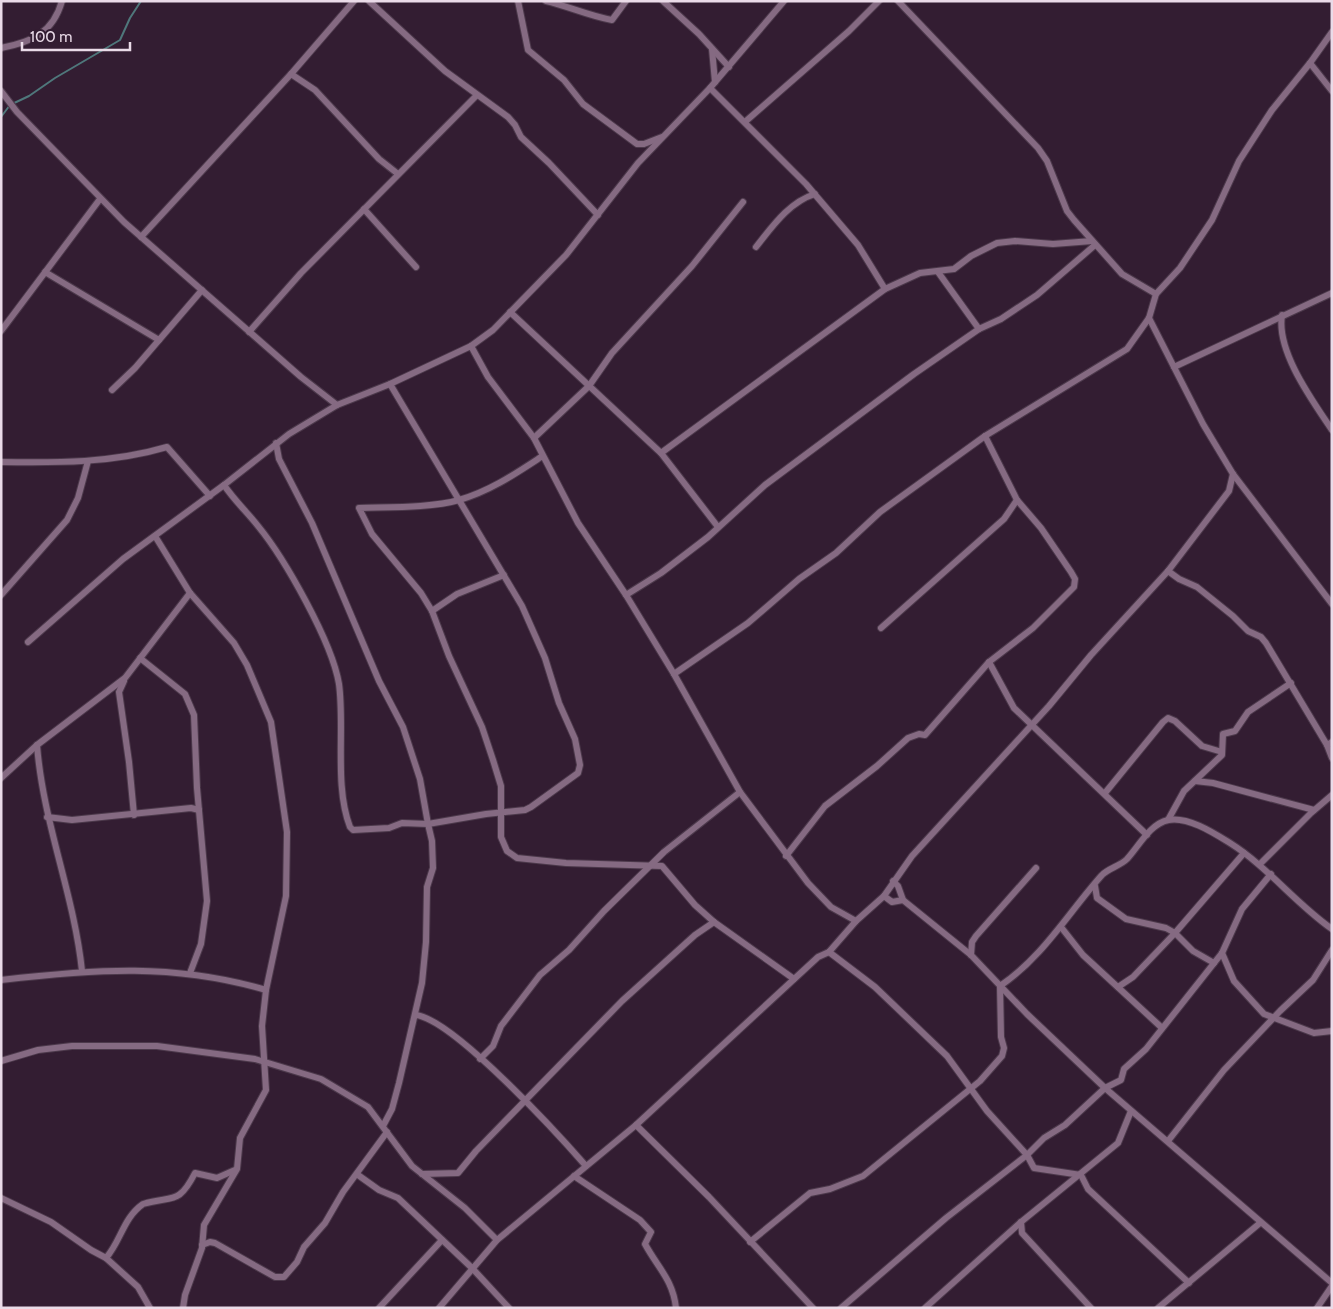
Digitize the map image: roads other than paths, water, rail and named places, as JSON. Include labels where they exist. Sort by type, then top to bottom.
[{"type":"street","points":[[1,48],[21,44],[50,26],[58,16],[62,1]]},
{"type":"street","points":[[141,237],[291,74],[354,1]]},
{"type":"street","points":[[369,1],[445,71],[515,124],[521,137],[548,162],[598,215]]},
{"type":"street","points":[[518,1],[528,50],[564,80],[584,104],[637,144],[644,144],[662,137]]},
{"type":"street","points":[[546,1],[567,6],[599,18],[612,20],[626,1]]},
{"type":"street","points":[[663,1],[729,67]]},
{"type":"street","points":[[28,642],[122,559],[210,496],[276,443],[337,404],[390,384],[471,346],[493,330],[566,255],[638,163],[713,85],[784,1]]},
{"type":"street","points":[[746,121],[849,31],[879,1]]},
{"type":"street","points":[[898,1],[1038,148],[1047,161],[1067,211],[1094,243],[1122,274],[1156,294]]},
{"type":"street","points":[[674,674],[748,623],[799,579],[836,554],[880,512],[985,436],[1127,349],[1149,318],[1156,294],[1180,268],[1207,228],[1239,162],[1272,110],[1332,32]]},
{"type":"street","points":[[712,50],[713,85],[815,194],[858,245],[885,289]]},
{"type":"street","points":[[1310,63],[1332,90]]},
{"type":"street","points":[[291,74],[299,82],[315,90],[373,153],[398,174]]},
{"type":"street","points":[[1,91],[6,100],[100,199],[249,332],[306,381],[337,404]]},
{"type":"street","points":[[249,332],[294,279],[477,95]]},
{"type":"street","points":[[756,247],[793,205],[804,197],[815,194]]},
{"type":"street","points":[[1,331],[100,199]]},
{"type":"street","points":[[534,438],[589,386],[612,354],[692,266],[743,202]]},
{"type":"street","points":[[364,209],[416,267]]},
{"type":"street","points":[[661,453],[885,289],[920,273],[954,269],[971,256],[997,243],[1007,241],[1053,244],[1094,243]]},
{"type":"street","points":[[626,596],[661,573],[766,485],[914,374],[979,329],[1001,319],[1036,295],[1094,243]]},
{"type":"street","points":[[46,272],[159,340]]},
{"type":"street","points":[[938,272],[979,329]]},
{"type":"street","points":[[112,390],[202,290]]},
{"type":"street","points":[[1174,367],[1282,314],[1332,293]]},
{"type":"street","points":[[510,312],[661,453],[718,527]]},
{"type":"street","points":[[1282,314],[1281,330],[1295,367],[1304,387],[1332,430]]},
{"type":"street","points":[[1149,318],[1233,474],[1332,604]]},
{"type":"street","points":[[471,346],[488,377],[534,438],[542,457],[578,523],[674,674],[740,792],[786,856],[831,907],[856,921]]},
{"type":"street","points":[[224,485],[258,526],[282,561],[318,626],[330,656],[338,681],[341,704],[344,801],[352,830],[389,828],[402,823],[428,824],[531,807],[578,773],[580,765],[575,739],[559,703],[545,658],[522,606],[457,501],[390,384]]},
{"type":"street","points":[[786,856],[825,806],[877,766],[908,738],[919,734],[924,735],[989,662],[1033,628],[1074,587],[1075,580],[1071,572],[1042,528],[1017,500],[985,436]]},
{"type":"street","points":[[202,1245],[212,1242],[275,1277],[284,1277],[297,1262],[304,1247],[325,1223],[343,1192],[358,1174],[385,1129],[392,1109],[416,1015],[426,942],[426,887],[433,868],[432,841],[424,794],[403,727],[379,681],[312,524],[279,459],[276,443]]},
{"type":"street","points":[[1,462],[88,461],[141,454],[167,447],[210,496]]},
{"type":"street","points":[[542,457],[508,479],[457,501],[359,508],[372,534],[421,593],[432,611],[488,744],[501,786],[501,836],[506,851],[517,858],[602,866],[652,864],[662,866],[680,889],[714,922],[794,979]]},
{"type":"street","points":[[1,595],[68,520],[78,498],[88,461]]},
{"type":"street","points":[[439,1308],[497,1240],[636,1125],[818,957],[829,952],[856,921],[884,896],[912,856],[1168,571],[1229,492],[1233,474]]},
{"type":"street","points":[[881,628],[1004,519],[1017,500]]},
{"type":"street","points":[[155,536],[190,593],[234,643],[248,666],[271,722],[276,744],[287,832],[286,896],[266,990],[262,1026],[266,1090],[240,1138],[236,1170],[206,1220],[202,1245],[185,1295],[183,1308]]},
{"type":"street","points":[[1168,571],[1178,579],[1197,587],[1233,616],[1248,631],[1260,637],[1330,744],[1332,758]]},
{"type":"street","points":[[432,611],[457,594],[504,575]]},
{"type":"street","points":[[134,815],[119,692],[140,658],[190,593]]},
{"type":"street","points":[[140,658],[185,694],[194,715],[199,810],[207,900],[201,944],[190,973]]},
{"type":"street","points":[[989,662],[1014,708],[1147,835]]},
{"type":"street","points":[[1,778],[37,744],[126,678]]},
{"type":"street","points":[[1168,820],[1184,792],[1219,758],[1222,752],[1223,734],[1235,731],[1248,712],[1291,683]]},
{"type":"street","points":[[1105,793],[1162,722],[1168,718],[1175,721],[1202,746],[1222,752]]},
{"type":"street","points":[[37,744],[39,774],[47,817],[75,920],[82,971]]},
{"type":"street","points":[[1195,781],[1213,783],[1314,810]]},
{"type":"street","points":[[480,1059],[492,1046],[501,1026],[540,975],[569,950],[604,911],[664,852],[740,792]]},
{"type":"street","points":[[1260,864],[1314,810],[1332,795]]},
{"type":"street","points":[[47,817],[72,820],[191,808],[199,810]]},
{"type":"street","points":[[1000,986],[1027,965],[1104,874],[1125,861],[1147,835],[1161,822],[1168,820],[1177,819],[1190,823],[1244,852],[1272,874],[1332,928]]},
{"type":"street","points":[[1118,987],[1133,977],[1175,933],[1244,852]]},
{"type":"street","points":[[971,955],[972,942],[976,936],[1036,868]]},
{"type":"street","points":[[841,1308],[946,1218],[1026,1155],[1044,1138],[1065,1125],[1105,1088],[1121,1080],[1124,1069],[1146,1049],[1161,1027],[1187,999],[1222,953],[1242,909],[1272,874]]},
{"type":"street","points":[[893,881],[898,886],[903,900],[971,955],[1000,986],[1105,1088],[1332,1285],[1317,1308]]},
{"type":"street","points":[[1095,886],[1097,898],[1126,919],[1166,928],[1175,933],[1193,951],[1214,963]]},
{"type":"street","points":[[884,896],[892,902],[903,900]]},
{"type":"street","points":[[422,1174],[458,1173],[622,1001],[695,936],[714,922]]},
{"type":"street","points":[[1061,927],[1083,955],[1161,1027]]},
{"type":"street","points":[[1168,1141],[1224,1070],[1275,1018],[1280,1010],[1313,980],[1332,950]]},
{"type":"street","points":[[829,952],[875,987],[947,1056],[987,1111],[1026,1155],[1034,1168],[1081,1174]]},
{"type":"street","points":[[1222,953],[1234,982],[1264,1014],[1314,1033],[1332,1031]]},
{"type":"street","points":[[1,980],[82,971],[137,969],[163,973],[190,973],[229,979],[266,990]]},
{"type":"street","points":[[750,1242],[810,1193],[830,1189],[863,1176],[950,1104],[972,1090],[1002,1056],[1004,1048],[1001,1038],[1000,986]]},
{"type":"street","points":[[416,1015],[426,1016],[480,1059],[526,1100],[586,1166]]},
{"type":"street","points":[[1,1061],[38,1050],[72,1046],[157,1046],[245,1057],[321,1079],[368,1107],[405,1158],[465,1208],[497,1240]]},
{"type":"street","points":[[925,1308],[1022,1222],[1118,1142],[1131,1111]]},
{"type":"street","points":[[636,1125],[709,1197],[813,1308]]},
{"type":"street","points":[[106,1258],[118,1242],[123,1226],[143,1204],[166,1201],[184,1193],[195,1173],[218,1178],[236,1170]]},
{"type":"street","points":[[358,1174],[379,1190],[398,1198],[472,1268],[509,1308]]},
{"type":"street","points":[[1081,1174],[1088,1190],[1189,1283]]},
{"type":"street","points":[[574,1176],[640,1220],[651,1232],[645,1244],[656,1265],[668,1278],[676,1308]]},
{"type":"street","points":[[1,1198],[52,1222],[91,1250],[106,1258],[138,1287],[150,1308]]},
{"type":"street","points":[[1022,1222],[1022,1233],[1090,1308]]},
{"type":"street","points":[[1158,1308],[1260,1223]]},
{"type":"street","points":[[379,1308],[442,1240]]},
{"type":"waterway","points":[[1,117],[10,105],[29,96],[55,78],[120,40],[130,18],[141,1]]}]
